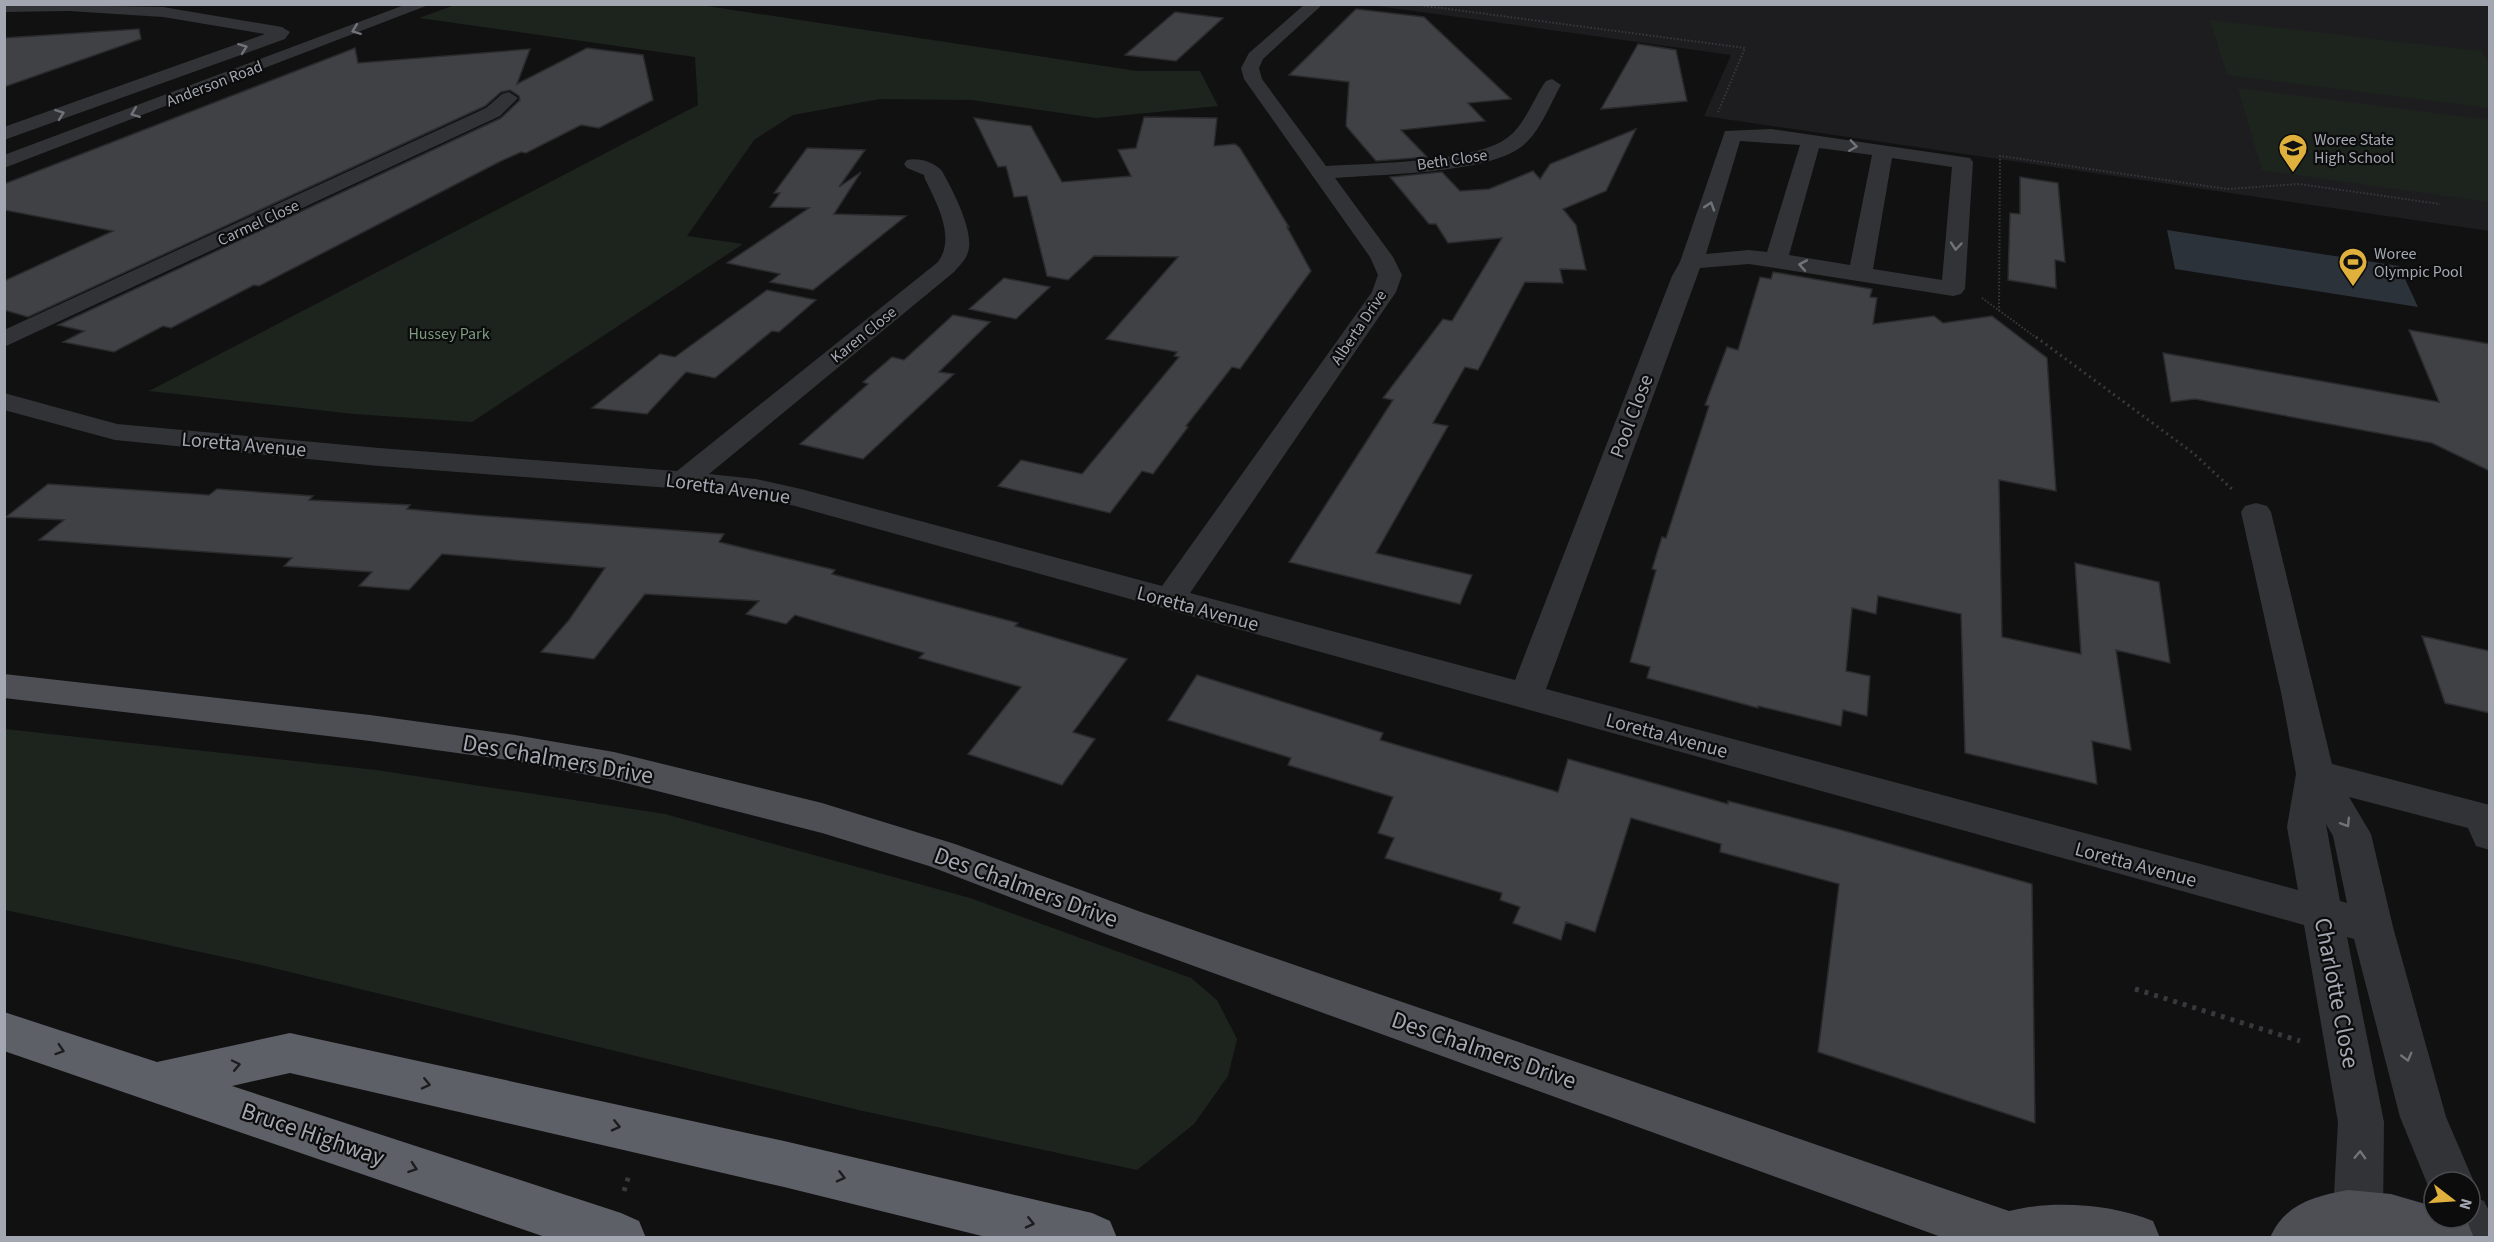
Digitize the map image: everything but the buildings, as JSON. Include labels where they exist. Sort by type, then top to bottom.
[{"type":"highway","name":"Bruce Highway","points":[[4,1031],[617,1236]]},
{"type":"highway","points":[[158,1082],[290,1053],[646,1133],[1092,1238]]},
{"type":"main road","name":"Des Chalmers Drive","points":[[4,686],[370,728],[515,748],[625,769],[822,818],[941,855],[1137,928],[2013,1236],[2086,1229],[2135,1238]]},
{"type":"main road","points":[[2295,1238],[2323,1220],[2358,1213],[2396,1218],[2449,1238]]},
{"type":"street","points":[[370,4],[406,11]]},
{"type":"street","name":"Anderson Road","points":[[4,162],[423,4]]},
{"type":"street","name":"Alberta Drive","points":[[1170,600],[1384,292],[1390,275],[1381,257],[1253,79],[1250,68],[1255,57],[1315,4]]},
{"type":"street","points":[[4,7],[51,5],[173,13],[291,31],[328,41]]},
{"type":"street","name":"Anderson Road","points":[[4,134],[291,31]]},
{"type":"street","name":"Beth Close","points":[[1319,173],[1473,158],[1499,152],[1515,142],[1552,85]]},
{"type":"street","name":"Carmel Close","points":[[4,340],[493,112],[509,98]]},
{"type":"street","points":[[1692,262],[1749,257],[1953,289],[1963,162],[1811,140],[1748,133],[1732,135]]},
{"type":"street","name":"Pool Close","points":[[1526,696],[1684,276],[1692,262],[1732,135]]},
{"type":"street","points":[[1776,260],[1811,140]]},
{"type":"street","points":[[1860,274],[1883,150]]},
{"type":"street","name":"Karen Close","points":[[684,480],[946,267],[957,253],[959,239],[932,171],[914,164]]},
{"type":"street","name":"Loretta Avenue","points":[[4,401],[115,432],[379,457],[684,480],[756,488],[801,498],[2321,915],[2372,927]]},
{"type":"street","name":"Charlotte Close","points":[[2256,512],[2300,697],[2314,774],[2306,827],[2361,1122],[2358,1213]]},
{"type":"street","points":[[2314,774],[2484,818],[2490,835]]},
{"type":"street","name":"Charlotte Close","points":[[2314,774],[2352,834],[2372,927],[2423,1117],[2445,1170]]},
{"type":"path","points":[[1410,4],[1745,48],[1715,118],[1732,135]]},
{"type":"path","points":[[1999,311],[2000,156],[2228,189],[2299,184],[2440,204]]},
{"type":"path","points":[[1953,289],[1981,298],[2193,453],[2256,512]]},
{"type":"path","points":[[2135,989],[2300,1039],[2301,1049]]},
{"type":"path","points":[[617,1236],[633,1161],[646,1133]]},
{"type":"shaded area","name":"Woree State High School","points":[[1370,5],[2489,5],[2489,231],[1704,116],[1731,55]]},
{"type":"shaded area","name":"Woree Olympic Pool","points":[[2167,230],[2399,266],[2418,307],[2175,269]]},
{"type":"green space","name":"Hussey Park","points":[[455,5],[700,5],[1137,71],[1200,71],[1218,106],[1096,118],[972,100],[880,99],[793,115],[754,140],[687,236],[743,244],[472,422],[354,414],[149,391],[698,105],[695,57],[419,18]]},
{"type":"green space","points":[[2210,20],[2481,51],[2489,62],[2489,108],[2227,75]]},
{"type":"green space","points":[[2238,88],[2489,120],[2489,202],[2262,170]]},
{"type":"green space","points":[[5,729],[376,770],[665,814],[970,898],[1191,978],[1217,1000],[1237,1039],[1228,1076],[1194,1124],[1137,1170],[863,1111],[261,965],[5,910]]},
{"type":"place","name":"Woree State High School","points":[[2293,174]]},
{"type":"place","name":"Woree Olympic Pool","points":[[2353,288]]}]
